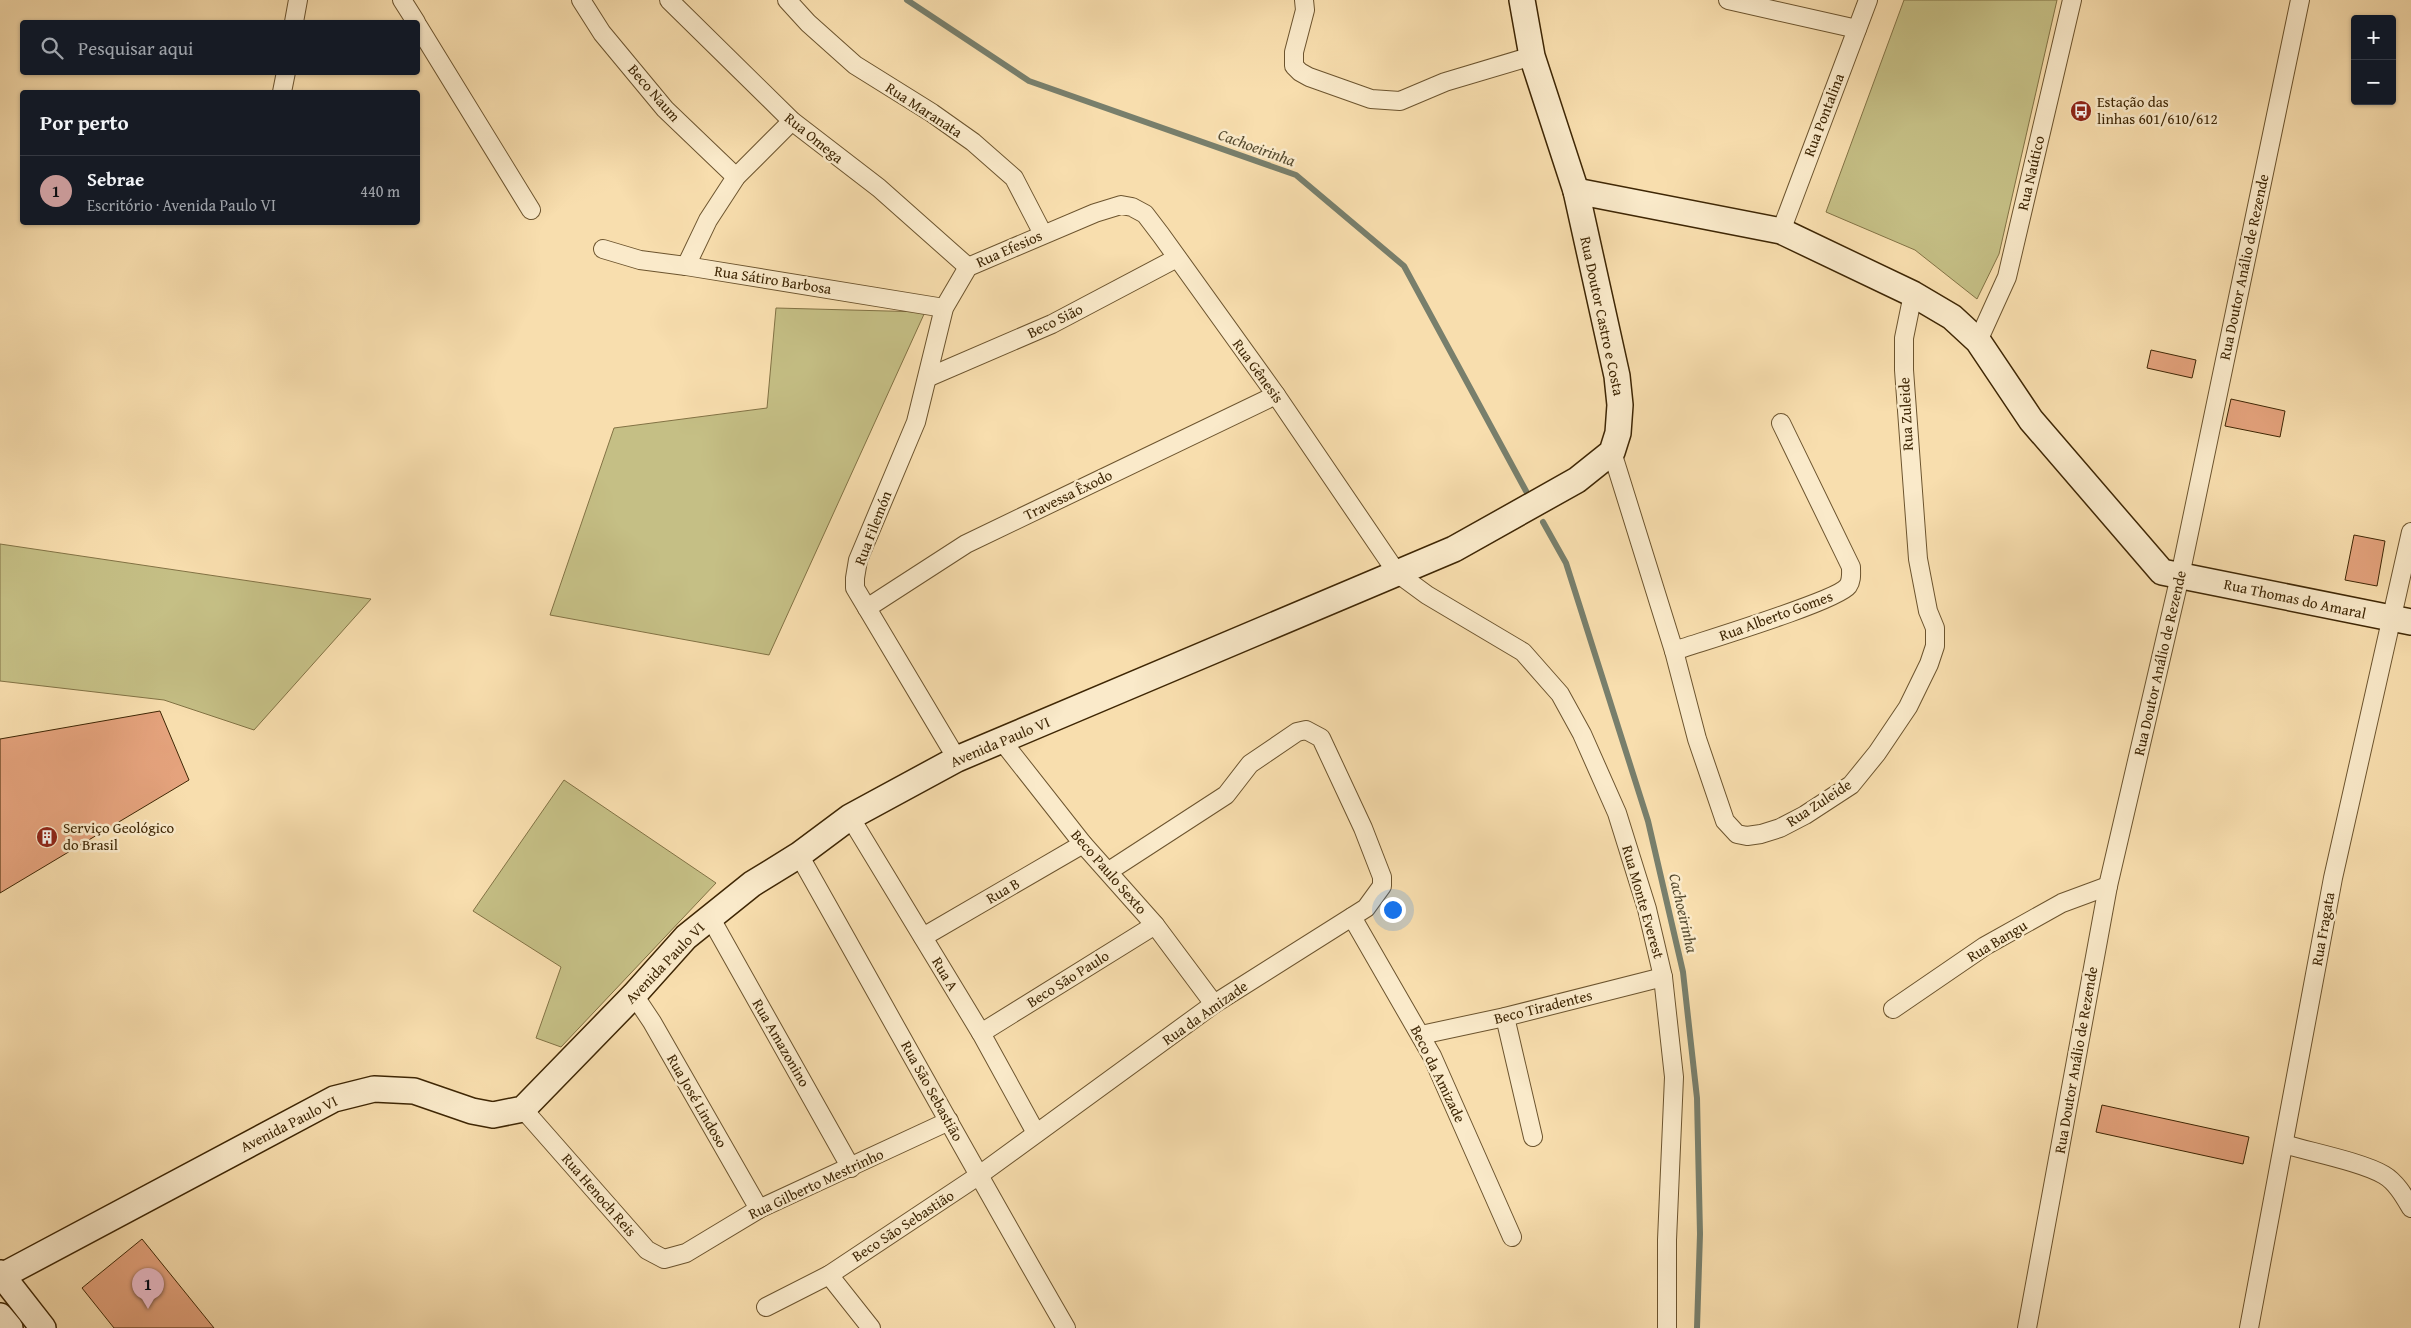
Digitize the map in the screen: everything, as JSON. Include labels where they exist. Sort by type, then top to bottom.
[{"type":"street","points":[[294,20],[298,0]]},
{"type":"street","points":[[402,0],[414,20]]},
{"type":"street","name":"Beco Naum","points":[[581,0],[602,33],[665,109],[736,177]]},
{"type":"street","name":"Rua Omega","points":[[669,0],[792,121],[879,188],[968,267]]},
{"type":"street","name":"Rua Maranata","points":[[787,0],[855,65],[932,113],[973,142],[1014,178],[1043,234]]},
{"type":"street","points":[[1304,0],[1305,10],[1294,52],[1294,66],[1300,72],[1371,99],[1400,101],[1445,82],[1532,56]]},
{"type":"street","name":"Rua Doutor Castro e Costa","points":[[1522,0],[1532,56],[1576,191],[1617,376],[1620,405],[1618,432],[1612,452]]},
{"type":"street","points":[[1728,0],[1857,29]]},
{"type":"street","name":"Rua Pontalina","points":[[1780,231],[1868,0]]},
{"type":"street","name":"Rua Naútico","points":[[1978,341],[2007,277],[2072,0]]},
{"type":"street","name":"Rua Doutor Análio de Rezende","points":[[2027,1328],[2108,886],[2180,576],[2300,0]]},
{"type":"street","points":[[420,29],[532,210]]},
{"type":"street","points":[[282,90],[285,75]]},
{"type":"street","points":[[686,266],[708,220],[736,177],[792,121]]},
{"type":"street","name":"Rua Thomas do Amaral","points":[[1576,191],[1780,231],[1913,294],[1952,318],[1978,341],[2031,420],[2162,572],[2400,620]]},
{"type":"street","name":"Rua Gênesis","points":[[1095,213],[1121,205],[1132,207],[1145,214],[1276,395],[1397,573]]},
{"type":"street","name":"Rua Efesios","points":[[944,308],[968,267],[1095,213]]},
{"type":"street","name":"Rua Sátiro Barbosa","points":[[603,249],[640,260],[944,308]]},
{"type":"street","name":"Beco Sião","points":[[929,377],[1052,324],[1177,258]]},
{"type":"street","name":"Rua Zuleide","points":[[1612,452],[1674,651],[1698,739],[1725,822],[1731,831],[1747,836],[1780,828],[1851,786],[1877,753],[1908,707],[1928,664],[1934,646],[1934,628],[1928,611],[1918,559],[1907,432],[1904,338],[1913,294]]},
{"type":"street","name":"Rua Filemón","points":[[944,308],[929,377],[916,422],[858,560],[854,578],[855,588],[957,759]]},
{"type":"street","name":"Travessa Êxodo","points":[[867,608],[966,544],[1276,395]]},
{"type":"street","name":"Rua Alberto Gomes","points":[[1674,651],[1839,594],[1848,586],[1852,578],[1851,567],[1781,423]]},
{"type":"street","points":[[1397,573],[1454,548],[1577,480],[1612,452]]},
{"type":"street","name":"Rua Fragata","points":[[2250,1328],[2333,878],[2400,620],[2411,532]]},
{"type":"street","name":"Avenida Paulo VI","points":[[1,1275],[334,1099],[349,1094],[374,1089],[414,1091],[472,1111],[493,1115],[523,1109],[634,995],[686,937],[752,884],[799,855],[850,817],[957,759],[1397,573]]},
{"type":"street","name":"Rua Monte Everest","points":[[1397,573],[1427,595],[1523,652],[1560,694],[1582,734],[1617,813],[1647,909],[1663,977],[1674,1077],[1667,1240],[1667,1328]]},
{"type":"street","name":"Rua da Amizade","points":[[978,1176],[1214,1004],[1366,908],[1382,886],[1382,877],[1363,828],[1320,738],[1310,731],[1297,732],[1250,764],[1226,795],[1109,871]]},
{"type":"street","name":"Beco Paulo Sexto","points":[[1002,741],[1083,844],[1109,871],[1155,926],[1214,1004]]},
{"type":"street","name":"Rua A","points":[[850,817],[981,1033],[1036,1133]]},
{"type":"street","name":"Rua B","points":[[923,937],[1083,844]]},
{"type":"street","name":"Rua São Sebastião","points":[[799,855],[978,1176],[1066,1328]]},
{"type":"street","name":"Rua Bangu","points":[[1892,1009],[1985,946],[2062,903],[2108,886]]},
{"type":"street","name":"Beco da Amizade","points":[[1352,917],[1421,1035],[1512,1237]]},
{"type":"street","name":"Rua Amazonino","points":[[710,918],[852,1168]]},
{"type":"street","name":"Beco São Paulo","points":[[981,1033],[1155,926]]},
{"type":"street","name":"Beco Tiradentes","points":[[1421,1035],[1505,1017],[1663,977]]},
{"type":"street","name":"Rua José Lindoso","points":[[634,995],[652,1022],[759,1208]]},
{"type":"street","points":[[1505,1017],[1533,1137]]},
{"type":"street","name":"Rua Henoch Reis","points":[[523,1109],[647,1250],[664,1259],[686,1253]]},
{"type":"street","name":"Rua Gilberto Mestrinho","points":[[686,1253],[759,1208],[852,1168],[949,1121]]},
{"type":"street","points":[[2284,1144],[2364,1167],[2384,1175],[2399,1190],[2411,1208]]},
{"type":"street","name":"Beco São Sebastião","points":[[766,1307],[829,1275],[978,1176]]},
{"type":"street","points":[[1,1275],[43,1328]]},
{"type":"street","points":[[829,1275],[866,1326]]},
{"type":"street","points":[[0,1316],[10,1328]]},
{"type":"shaded area","points":[[1904,0],[2057,0],[1999,254],[1977,299],[1915,250],[1826,212]]},
{"type":"shaded area","points":[[776,308],[925,312],[769,655],[550,615],[614,428],[767,408]]},
{"type":"shaded area","points":[[0,544],[371,599],[254,730],[164,700],[0,681]]},
{"type":"shaded area","points":[[564,780],[716,883],[561,1047],[536,1038],[561,967],[473,911]]},
{"type":"building","points":[[2151,350],[2196,360],[2192,378],[2147,368]]},
{"type":"building","points":[[2231,399],[2285,411],[2280,437],[2225,426]]},
{"type":"building","points":[[2354,535],[2385,541],[2377,586],[2345,580]]},
{"type":"building","name":"Serviço Geológico do Brasil","points":[[160,711],[189,780],[0,893],[0,739]]},
{"type":"building","points":[[2102,1105],[2249,1137],[2243,1164],[2096,1132]]},
{"type":"building","points":[[142,1239],[214,1328],[114,1328],[82,1288]]},
{"type":"waterway","name":"Cachoeirinha","points":[[907,0],[1029,81],[1296,175],[1404,266],[1526,491]]},
{"type":"waterway","name":"Cachoeirinha","points":[[1543,522],[1566,563],[1648,821],[1683,972],[1697,1098],[1700,1234],[1697,1328]]},
{"type":"place","name":"Estação das linhas 601/610/612","points":[[2081,111]]},
{"type":"place","name":"Serviço Geológico do Brasil","points":[[47,837]]},
{"type":"place","name":"Sebrae","points":[[148,1309]]}]
